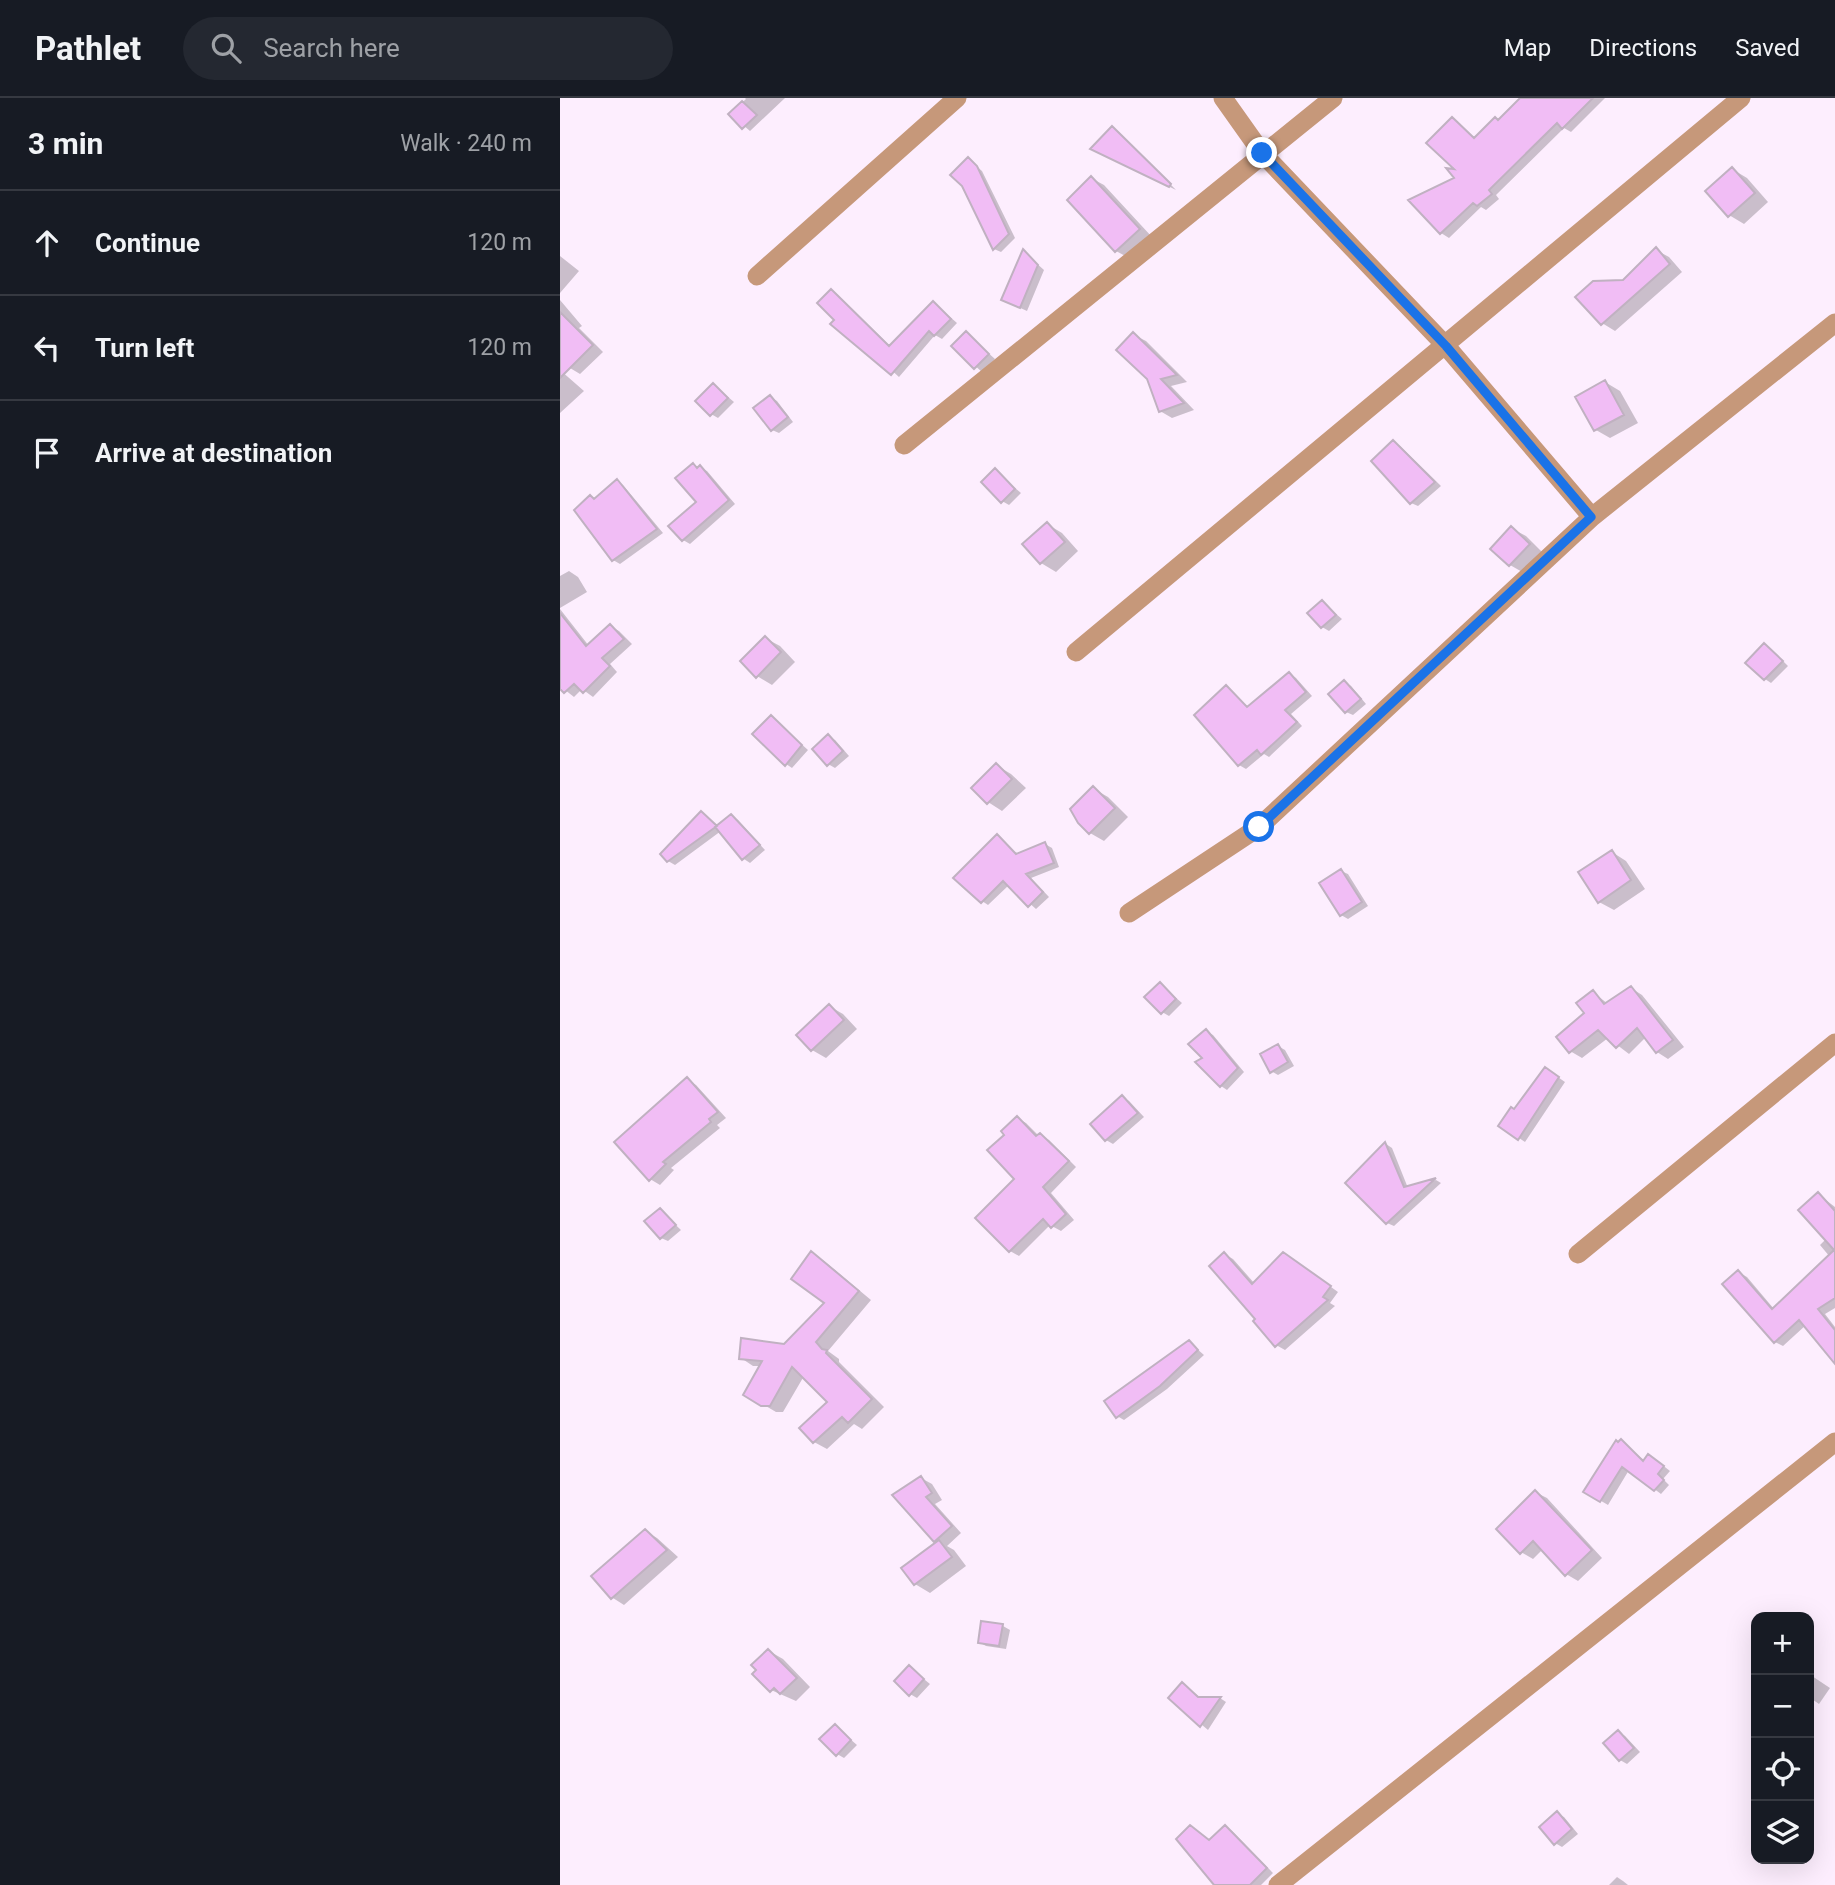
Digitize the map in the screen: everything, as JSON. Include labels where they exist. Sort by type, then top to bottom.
[{"type":"street","points":[[757,276],[957,98]]},
{"type":"street","points":[[1223,98],[1262,153],[1446,346],[1591,517]]},
{"type":"street","points":[[904,445],[1333,98]]},
{"type":"street","points":[[1076,652],[1741,98]]},
{"type":"street","points":[[1129,913],[1259,827],[1591,517],[1835,323]]},
{"type":"street","points":[[1578,1254],[1835,1043]]},
{"type":"street","points":[[1278,1885],[1835,1442]]},
{"type":"building","points":[[1520,98],[1593,98],[1562,129],[1557,123],[1489,190],[1492,194],[1477,206],[1473,203],[1440,234],[1408,200],[1454,178],[1446,168],[1454,169],[1426,143],[1452,117],[1474,138],[1495,117],[1498,120]]},
{"type":"building","points":[[742,101],[757,115],[742,129],[728,114]]},
{"type":"building","points":[[1112,126],[1171,184],[1169,187],[1090,149]]},
{"type":"building","points":[[968,157],[977,166],[1009,234],[993,250],[962,186],[950,175]]},
{"type":"building","points":[[1732,167],[1755,193],[1728,217],[1705,191]]},
{"type":"building","points":[[1091,176],[1140,229],[1115,252],[1067,200]]},
{"type":"building","points":[[1656,247],[1670,264],[1601,325],[1575,297],[1593,281],[1623,280]]},
{"type":"building","points":[[1023,249],[1038,265],[1020,308],[1001,300]]},
{"type":"building","points":[[831,289],[889,346],[933,301],[951,319],[934,336],[929,331],[891,375],[830,324],[834,320],[817,303]]},
{"type":"building","points":[[560,312],[593,345],[560,378]]},
{"type":"building","points":[[966,331],[989,354],[974,369],[951,346]]},
{"type":"building","points":[[1133,332],[1177,375],[1161,379],[1184,403],[1159,412],[1147,379],[1116,350]]},
{"type":"building","points":[[1605,380],[1624,415],[1594,431],[1575,397]]},
{"type":"building","points":[[713,383],[728,398],[710,416],[695,401]]},
{"type":"building","points":[[770,395],[788,417],[771,431],[753,408]]},
{"type":"building","points":[[1393,440],[1435,482],[1410,504],[1371,461]]},
{"type":"building","points":[[693,463],[697,468],[700,465],[729,500],[682,541],[668,526],[696,502],[675,478]]},
{"type":"building","points":[[995,468],[1015,489],[1001,503],[981,482]]},
{"type":"building","points":[[617,479],[657,529],[612,561],[574,510],[590,495],[594,499]]},
{"type":"building","points":[[1047,522],[1065,542],[1040,564],[1022,544]]},
{"type":"building","points":[[1511,526],[1530,544],[1509,566],[1490,549]]},
{"type":"building","points":[[1322,600],[1336,615],[1321,628],[1307,613]]},
{"type":"building","points":[[560,613],[586,646],[610,624],[624,639],[602,658],[610,666],[583,693],[574,684],[564,693],[560,689]]},
{"type":"building","points":[[765,636],[781,652],[756,678],[740,661]]},
{"type":"building","points":[[1764,643],[1783,661],[1764,680],[1745,663]]},
{"type":"building","points":[[1289,672],[1306,692],[1285,710],[1297,722],[1261,755],[1257,750],[1238,766],[1194,715],[1226,685],[1247,707]]},
{"type":"building","points":[[1344,680],[1361,699],[1345,713],[1328,694]]},
{"type":"building","points":[[771,715],[802,745],[785,766],[752,734]]},
{"type":"building","points":[[828,734],[843,751],[827,766],[812,749]]},
{"type":"building","points":[[996,763],[1012,779],[987,804],[971,788]]},
{"type":"building","points":[[1093,786],[1115,808],[1089,834],[1078,823],[1070,809]]},
{"type":"building","points":[[701,811],[717,826],[667,862],[660,854]]},
{"type":"building","points":[[731,814],[760,845],[742,860],[715,827]]},
{"type":"building","points":[[997,834],[1016,854],[1045,842],[1054,863],[1026,874],[1043,892],[1028,907],[1003,881],[981,903],[953,878]]},
{"type":"building","points":[[1612,850],[1631,880],[1598,903],[1578,872]]},
{"type":"building","points":[[1341,869],[1362,902],[1340,916],[1319,883]]},
{"type":"building","points":[[1160,982],[1176,999],[1161,1014],[1144,997]]},
{"type":"building","points":[[1631,986],[1673,1040],[1656,1053],[1637,1028],[1616,1048],[1598,1030],[1569,1053],[1556,1037],[1584,1013],[1576,1003],[1593,990],[1604,1004]]},
{"type":"building","points":[[829,1004],[844,1020],[811,1051],[796,1035]]},
{"type":"building","points":[[1206,1029],[1238,1068],[1220,1087],[1195,1062],[1202,1058],[1188,1044]]},
{"type":"building","points":[[1278,1044],[1288,1062],[1270,1073],[1260,1054]]},
{"type":"building","points":[[1545,1067],[1559,1077],[1518,1140],[1498,1126]]},
{"type":"building","points":[[687,1077],[718,1112],[709,1119],[711,1122],[663,1162],[666,1164],[649,1181],[614,1142]]},
{"type":"building","points":[[1122,1095],[1138,1113],[1105,1141],[1090,1124]]},
{"type":"building","points":[[1017,1116],[1036,1136],[1040,1133],[1069,1161],[1043,1187],[1066,1214],[1051,1228],[1043,1219],[1009,1252],[975,1218],[1014,1179],[987,1150],[1004,1135],[1001,1131]]},
{"type":"building","points":[[1385,1142],[1404,1187],[1436,1178],[1386,1224],[1345,1183]]},
{"type":"building","points":[[1818,1192],[1835,1211],[1835,1298],[1818,1309],[1835,1330],[1835,1364],[1799,1320],[1774,1343],[1722,1284],[1738,1270],[1772,1309],[1834,1250],[1798,1210]]},
{"type":"building","points":[[660,1208],[676,1225],[660,1239],[644,1221]]},
{"type":"building","points":[[811,1251],[859,1291],[816,1342],[822,1349],[827,1350],[826,1353],[872,1399],[848,1423],[842,1417],[813,1443],[799,1428],[827,1402],[792,1367],[770,1406],[761,1406],[743,1395],[762,1361],[739,1359],[741,1338],[784,1344],[824,1303],[791,1279]]},
{"type":"building","points":[[1224,1252],[1252,1284],[1283,1252],[1331,1286],[1323,1297],[1328,1300],[1275,1347],[1253,1321],[1255,1319],[1209,1266]]},
{"type":"building","points":[[1189,1340],[1198,1350],[1160,1386],[1116,1418],[1104,1401]]},
{"type":"building","points":[[1621,1439],[1643,1461],[1648,1454],[1664,1466],[1658,1474],[1664,1480],[1654,1491],[1622,1467],[1600,1502],[1583,1492],[1616,1440],[1618,1442]]},
{"type":"building","points":[[921,1476],[932,1493],[926,1497],[952,1526],[934,1542],[892,1495]]},
{"type":"building","points":[[1535,1490],[1592,1550],[1565,1576],[1533,1541],[1520,1554],[1496,1529]]},
{"type":"building","points":[[645,1529],[667,1550],[611,1599],[591,1576]]},
{"type":"building","points":[[939,1540],[952,1557],[914,1585],[901,1568]]},
{"type":"building","points":[[981,1621],[1003,1624],[999,1646],[978,1643]]},
{"type":"building","points":[[768,1649],[797,1678],[780,1694],[774,1688],[770,1692],[752,1674],[756,1670],[751,1665]]},
{"type":"building","points":[[909,1665],[924,1679],[909,1696],[894,1681]]},
{"type":"building","points":[[1182,1682],[1198,1697],[1221,1697],[1200,1727],[1168,1698]]},
{"type":"building","points":[[835,1724],[851,1740],[836,1756],[819,1739]]},
{"type":"building","points":[[1618,1730],[1634,1748],[1619,1761],[1603,1743]]},
{"type":"building","points":[[1557,1811],[1572,1829],[1554,1845],[1539,1827]]},
{"type":"building","points":[[1190,1825],[1209,1840],[1225,1825],[1267,1868],[1250,1885],[1214,1885],[1176,1839]]},
{"type":"route","points":[[1259,827],[1591,517],[1446,346],[1262,153]]}]
